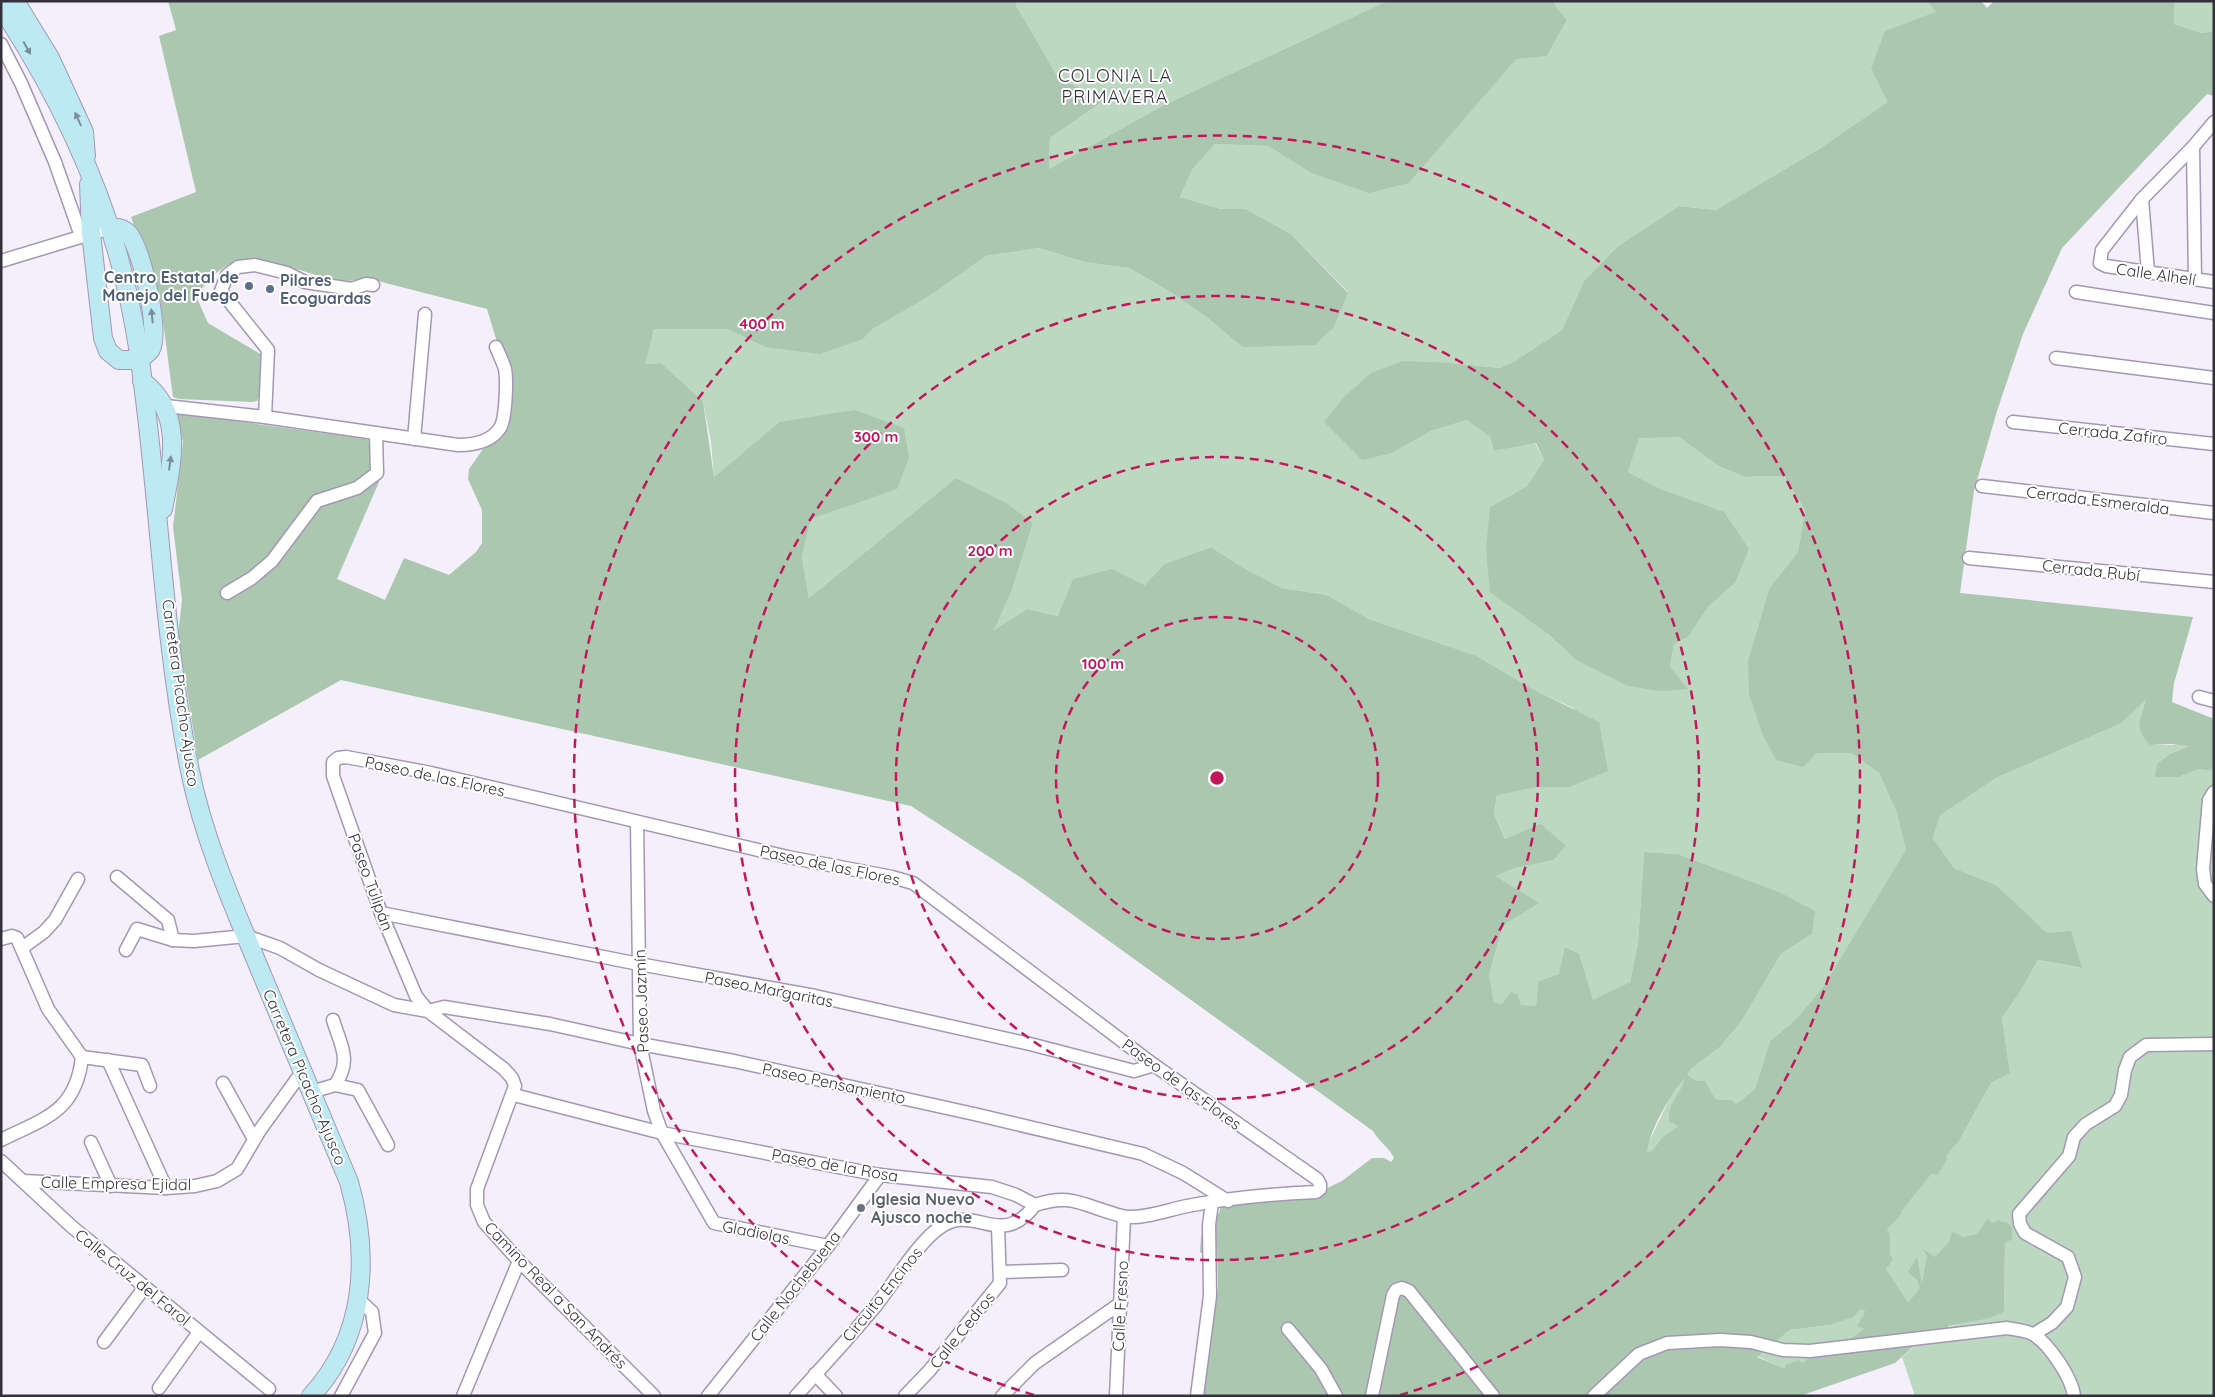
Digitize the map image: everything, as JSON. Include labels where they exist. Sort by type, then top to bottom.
[{"type":"main road","points":[[1,6],[40,70],[88,166],[110,228],[119,227],[129,233],[144,269],[150,293],[154,332],[151,349],[139,360],[119,360],[108,351],[103,338],[86,235],[88,166],[84,132],[50,58],[15,1]]},
{"type":"main road","name":"Carretera Picacho-Ajusco","points":[[139,360],[175,674],[190,773],[210,845],[302,1072],[349,1182],[358,1213],[360,1241],[358,1299],[354,1323],[347,1343],[338,1360],[311,1396]]},
{"type":"main road","points":[[142,380],[166,406],[173,436],[167,491],[159,528]]},
{"type":"street","points":[[1,44],[21,83],[86,235]]},
{"type":"street","points":[[2148,272],[2142,199],[2214,122]]},
{"type":"street","points":[[2192,147],[2195,279]]},
{"type":"street","name":"Calle Alhelí","points":[[2142,199],[2102,250],[2100,263],[2106,266],[2214,282]]},
{"type":"street","points":[[1,261],[110,228]]},
{"type":"street","points":[[265,417],[268,350],[221,291],[228,275],[238,267],[255,265],[287,273],[305,282],[352,289],[366,284],[373,285]]},
{"type":"street","points":[[2076,292],[2214,313]]},
{"type":"street","points":[[414,439],[425,314]]},
{"type":"street","points":[[166,406],[265,417],[458,446],[473,445],[491,438],[501,427],[504,408],[505,369],[496,347]]},
{"type":"street","points":[[2056,358],[2214,378]]},
{"type":"street","name":"Cerrada Zafiro","points":[[2013,422],[2214,444]]},
{"type":"street","points":[[227,593],[252,578],[272,561],[317,501],[357,488],[377,473],[376,433]]},
{"type":"street","name":"Cerrada Esmeralda","points":[[1982,486],[2214,513]]},
{"type":"street","name":"Cerrada Rubí","points":[[1969,558],[2214,582]]},
{"type":"street","points":[[2199,697],[2214,701]]},
{"type":"street","name":"Paseo de las Flores","points":[[346,757],[431,773],[788,857],[892,877],[913,883],[1154,1065],[1317,1179],[1320,1184],[1320,1189],[1316,1192],[1270,1194],[1228,1200]]},
{"type":"street","name":"Paseo Tulipán","points":[[346,757],[338,758],[333,762],[333,776],[381,913],[416,996],[428,1011]]},
{"type":"street","points":[[2214,792],[2209,800],[2203,869],[2205,884],[2214,896]]},
{"type":"street","name":"Paseo Jazmín","points":[[637,822],[640,1044],[654,1111],[662,1133],[714,1224]]},
{"type":"street","points":[[117,877],[168,920],[173,940]]},
{"type":"street","points":[[22,948],[44,932],[56,920],[78,879]]},
{"type":"street","name":"Paseo Margaritas","points":[[381,913],[639,964],[815,996],[1030,1044],[1134,1071],[1154,1065]]},
{"type":"street","points":[[126,950],[137,929],[173,940],[194,941],[246,936],[280,948],[319,970],[394,1005],[428,1011],[504,1069],[512,1078],[515,1086],[514,1095]]},
{"type":"street","points":[[1,939],[12,936],[17,938],[48,1009],[82,1058],[80,1078],[75,1090],[58,1111],[1,1140]]},
{"type":"street","name":"Paseo Pensamiento","points":[[428,1011],[444,1007],[550,1024],[640,1044],[734,1061],[974,1114],[1143,1154],[1182,1173],[1228,1200]]},
{"type":"street","points":[[333,1020],[346,1063],[343,1073],[335,1084]]},
{"type":"street","points":[[2034,1334],[2052,1323],[2067,1307],[2075,1277],[2068,1257],[2025,1233],[2020,1224],[2019,1214],[2069,1156],[2074,1137],[2086,1124],[2115,1106],[2121,1095],[2125,1070],[2130,1057],[2146,1045],[2214,1044]]},
{"type":"street","points":[[82,1058],[142,1065],[150,1086]]},
{"type":"street","points":[[108,1060],[166,1188]]},
{"type":"street","name":"Calle Empresa Ejidal","points":[[23,1181],[166,1188],[217,1182],[237,1169],[254,1139],[302,1072]]},
{"type":"street","points":[[223,1082],[254,1139]]},
{"type":"street","points":[[311,1092],[335,1084],[358,1090],[388,1145]]},
{"type":"street","name":"Paseo de la Rosa","points":[[514,1095],[662,1133],[880,1174],[992,1187],[1016,1195],[1035,1206]]},
{"type":"street","name":"Camino Real a San Andrés","points":[[514,1095],[485,1164],[477,1189],[477,1205],[484,1222],[519,1261],[654,1396]]},
{"type":"street","points":[[91,1142],[111,1186]]},
{"type":"street","name":"Calle Cruz del Farol","points":[[1,1161],[71,1226],[269,1389]]},
{"type":"street","name":"Calle Nochebuena","points":[[708,1396],[828,1246],[880,1174]]},
{"type":"street","points":[[1035,1206],[1048,1201],[1067,1198],[1124,1217],[1140,1217],[1188,1206],[1228,1200]]},
{"type":"street","points":[[1197,1396],[1210,1296],[1209,1225],[1212,1203]]},
{"type":"street","name":"Circuito Encinos","points":[[796,1396],[874,1308],[928,1237],[942,1225],[957,1220],[998,1227],[1012,1225],[1026,1217],[1035,1206]]},
{"type":"street","name":"Calle Fresno","points":[[1115,1394],[1124,1217]]},
{"type":"street","name":"Gladiolas","points":[[714,1224],[828,1246]]},
{"type":"street","name":"Calle Cedros","points":[[905,1396],[929,1371],[1000,1283],[998,1227]]},
{"type":"street","points":[[463,1396],[519,1261]]},
{"type":"street","points":[[1001,1272],[1062,1270]]},
{"type":"street","points":[[104,1342],[144,1288]]},
{"type":"street","points":[[1372,1396],[1393,1295],[1396,1290],[1402,1288],[1409,1290],[1493,1396]]},
{"type":"street","points":[[341,1396],[375,1332],[372,1312],[358,1299]]},
{"type":"street","points":[[1002,1396],[1035,1364],[1120,1303]]},
{"type":"street","points":[[1594,1396],[1639,1354],[1667,1343],[1720,1340],[1751,1342],[1783,1350],[1810,1351],[1955,1336],[1979,1330],[2007,1328],[2034,1334],[2057,1360],[2074,1396]]},
{"type":"street","points":[[1288,1329],[1321,1369],[1336,1396]]},
{"type":"street","points":[[159,1388],[199,1332]]},
{"type":"street","points":[[815,1374],[836,1396]]},
{"type":"green space","points":[[168,1],[1016,1],[1016,6],[1059,79],[1106,99],[1050,138],[1049,169],[1162,106],[1388,1],[1552,1],[1567,20],[1547,56],[1516,59],[1409,183],[1369,193],[1309,172],[1268,146],[1215,144],[1192,170],[1180,197],[1221,209],[1246,209],[1291,234],[1348,293],[1334,327],[1315,345],[1242,347],[1209,319],[1172,293],[1129,268],[1084,262],[1039,248],[986,256],[928,297],[873,329],[863,339],[820,354],[765,347],[727,329],[654,329],[645,364],[661,363],[703,401],[714,477],[779,422],[855,410],[904,428],[909,458],[897,489],[811,519],[802,557],[809,598],[956,478],[1006,503],[1033,523],[1012,590],[994,630],[1027,609],[1058,616],[1073,579],[1112,569],[1145,585],[1164,564],[1211,547],[1242,567],[1282,588],[1327,595],[1369,619],[1477,656],[1533,689],[1599,722],[1608,771],[1569,787],[1538,787],[1497,795],[1494,814],[1505,839],[1541,824],[1566,846],[1553,860],[1518,867],[1495,876],[1539,903],[1503,925],[1489,975],[1494,1003],[1502,1004],[1511,992],[1517,995],[1521,1005],[1536,1006],[1538,981],[1559,974],[1565,947],[1579,954],[1593,1000],[1630,982],[1638,942],[1644,852],[1678,854],[1777,891],[1815,911],[1812,934],[1781,954],[1741,1022],[1720,1047],[1691,1069],[1687,1075],[1696,1081],[1705,1081],[1717,1100],[1731,1100],[1735,1105],[1755,1089],[1770,1041],[1797,1018],[1823,987],[1906,850],[1897,813],[1879,773],[1851,753],[1817,753],[1803,767],[1776,760],[1762,733],[1749,694],[1748,661],[1770,587],[1798,552],[1805,510],[1784,476],[1744,477],[1717,465],[1679,437],[1639,438],[1628,472],[1663,490],[1724,512],[1749,549],[1735,583],[1709,606],[1688,637],[1674,644],[1670,667],[1688,689],[1661,691],[1628,686],[1576,660],[1548,634],[1490,592],[1486,549],[1490,507],[1527,486],[1544,460],[1536,443],[1494,451],[1490,437],[1467,420],[1431,431],[1392,453],[1362,460],[1324,422],[1345,396],[1371,373],[1403,361],[1500,368],[1515,361],[1562,330],[1584,281],[1618,246],[1679,206],[1716,210],[1819,149],[1888,102],[1871,69],[1885,31],[1936,12],[1927,1],[1981,1],[1987,8],[1994,1],[2174,1],[2174,24],[2202,33],[2214,31],[2214,96],[2207,94],[2062,248],[2023,334],[1997,411],[1974,491],[1960,593],[2193,617],[2174,683],[2172,702],[2214,719],[2214,767],[2210,771],[2198,769],[2179,777],[2155,777],[2157,764],[2172,753],[2188,746],[2171,744],[2150,745],[2141,733],[2140,727],[2146,699],[2122,723],[1996,778],[1940,815],[1933,838],[1954,868],[1996,885],[2047,933],[2071,931],[2082,968],[2038,960],[2020,992],[2002,1018],[2010,1073],[1991,1083],[1959,1141],[1946,1156],[1947,1159],[1938,1175],[1931,1174],[1887,1230],[1890,1234],[1890,1254],[1893,1259],[1886,1269],[1908,1303],[1920,1288],[1917,1280],[1908,1272],[1917,1257],[1922,1284],[1927,1257],[1923,1249],[1935,1257],[1949,1242],[1952,1232],[1964,1237],[1977,1234],[1988,1218],[1992,1223],[2000,1220],[2001,1222],[2006,1222],[2012,1227],[2012,1239],[2005,1243],[2004,1312],[1990,1318],[1949,1326],[1918,1342],[1895,1363],[1800,1396],[1201,1396],[1218,1287],[1217,1249],[1210,1259],[1200,1252],[1201,1237],[1211,1221],[1216,1225],[1215,1218],[1221,1206],[1265,1188],[1276,1192],[1319,1192],[1342,1181],[1372,1158],[1384,1158],[1391,1162],[1394,1158],[1373,1131],[1023,879],[911,806],[341,680],[198,760],[178,635],[182,600],[173,527],[183,442],[177,413],[197,412],[257,424],[366,439],[373,443],[379,482],[337,579],[385,600],[404,558],[449,575],[476,552],[482,543],[482,510],[468,479],[469,469],[483,449],[498,438],[509,367],[496,339],[487,309],[370,279],[338,280],[275,263],[247,260],[234,262],[223,268],[208,281],[196,296],[208,323],[262,355],[259,397],[257,401],[179,399],[173,397],[160,299],[131,217],[196,192],[159,36],[176,30]],"holes":[[[1685,1078],[1669,1114],[1669,1121],[1678,1126],[1661,1139],[1653,1150],[1647,1153],[1652,1134],[1661,1114]],[[1860,1310],[1865,1310],[1857,1326],[1864,1329],[1841,1346],[1816,1358],[1809,1358],[1802,1363],[1799,1360],[1785,1365],[1785,1369],[1757,1357],[1790,1330],[1830,1325],[1853,1317]]]},
{"type":"green space","points":[[1016,1],[1388,1],[1162,106],[1049,169],[1050,138],[1106,99],[1059,79],[1015,6]]},
{"type":"green space","points":[[1552,1],[1927,1],[1936,12],[1871,69],[1889,102],[1819,149],[1716,210],[1679,206],[1618,246],[1584,281],[1562,330],[1515,361],[1501,368],[1450,363],[1392,453],[1431,431],[1467,420],[1490,437],[1494,451],[1535,443],[1544,460],[1527,486],[1490,507],[1548,634],[1576,660],[1670,667],[1674,644],[1688,637],[1709,606],[1735,583],[1663,490],[1628,472],[1639,437],[1679,437],[1717,465],[1744,477],[1784,476],[1805,510],[1798,552],[1770,587],[1817,753],[1851,753],[1879,773],[1897,813],[1907,850],[1823,987],[1797,1018],[1770,1041],[1755,1089],[1730,1110],[1644,1163],[1648,1144],[1670,1098],[1691,1069],[1720,1047],[1741,1022],[1781,954],[1812,934],[1777,891],[1678,854],[1644,852],[1638,942],[1630,982],[1593,1001],[1585,979],[1559,974],[1538,981],[1536,1007],[1494,1004],[1489,975],[1503,925],[1494,876],[1518,867],[1494,814],[1497,794],[1538,787],[1569,787],[1573,708],[1533,689],[1477,656],[1369,619],[1327,595],[1282,588],[1242,567],[1211,547],[1164,564],[1145,585],[1112,569],[1059,616],[1027,609],[993,631],[1012,590],[1033,523],[956,478],[809,598],[802,557],[811,519],[850,505],[779,422],[714,477],[711,442],[703,401],[661,363],[644,364],[654,329],[727,329],[765,347],[863,339],[873,329],[928,297],[986,256],[1039,248],[1084,262],[1129,268],[1172,293],[1209,319],[1242,347],[1334,327],[1348,292],[1291,234],[1246,209],[1221,209],[1180,197],[1192,170],[1215,144],[1268,146],[1309,172],[1409,183],[1516,58],[1547,56],[1567,20]]},
{"type":"green space","points":[[2174,1],[2214,1],[2214,31],[2202,33],[2174,24]]},
{"type":"green space","points":[[2147,697],[2150,745],[2189,745],[2172,753],[2179,777],[2198,769],[2210,771],[2214,767],[2214,1396],[1915,1396],[1902,1357],[1930,1332],[2004,1312],[2005,1237],[1892,1322],[1799,1376],[1757,1356],[1790,1330],[1830,1325],[1878,1242],[1930,1174],[1959,1141],[1991,1083],[2010,1073],[2002,1018],[2020,992],[2038,960],[2081,968],[1996,885],[1954,868],[1933,838],[1940,814],[1996,778],[2122,723]]},
{"type":"place","name":"Centro Estatal de Manejo del Fuego","points":[[249,286]]},
{"type":"place","name":"Pilares Ecoguardas","points":[[270,289]]},
{"type":"place","name":"Iglesia Nuevo Ajusco noche","points":[[861,1208]]},
{"type":"district","name":"COLONIA LA PRIMAVERA","points":[[1115,86]]}]
